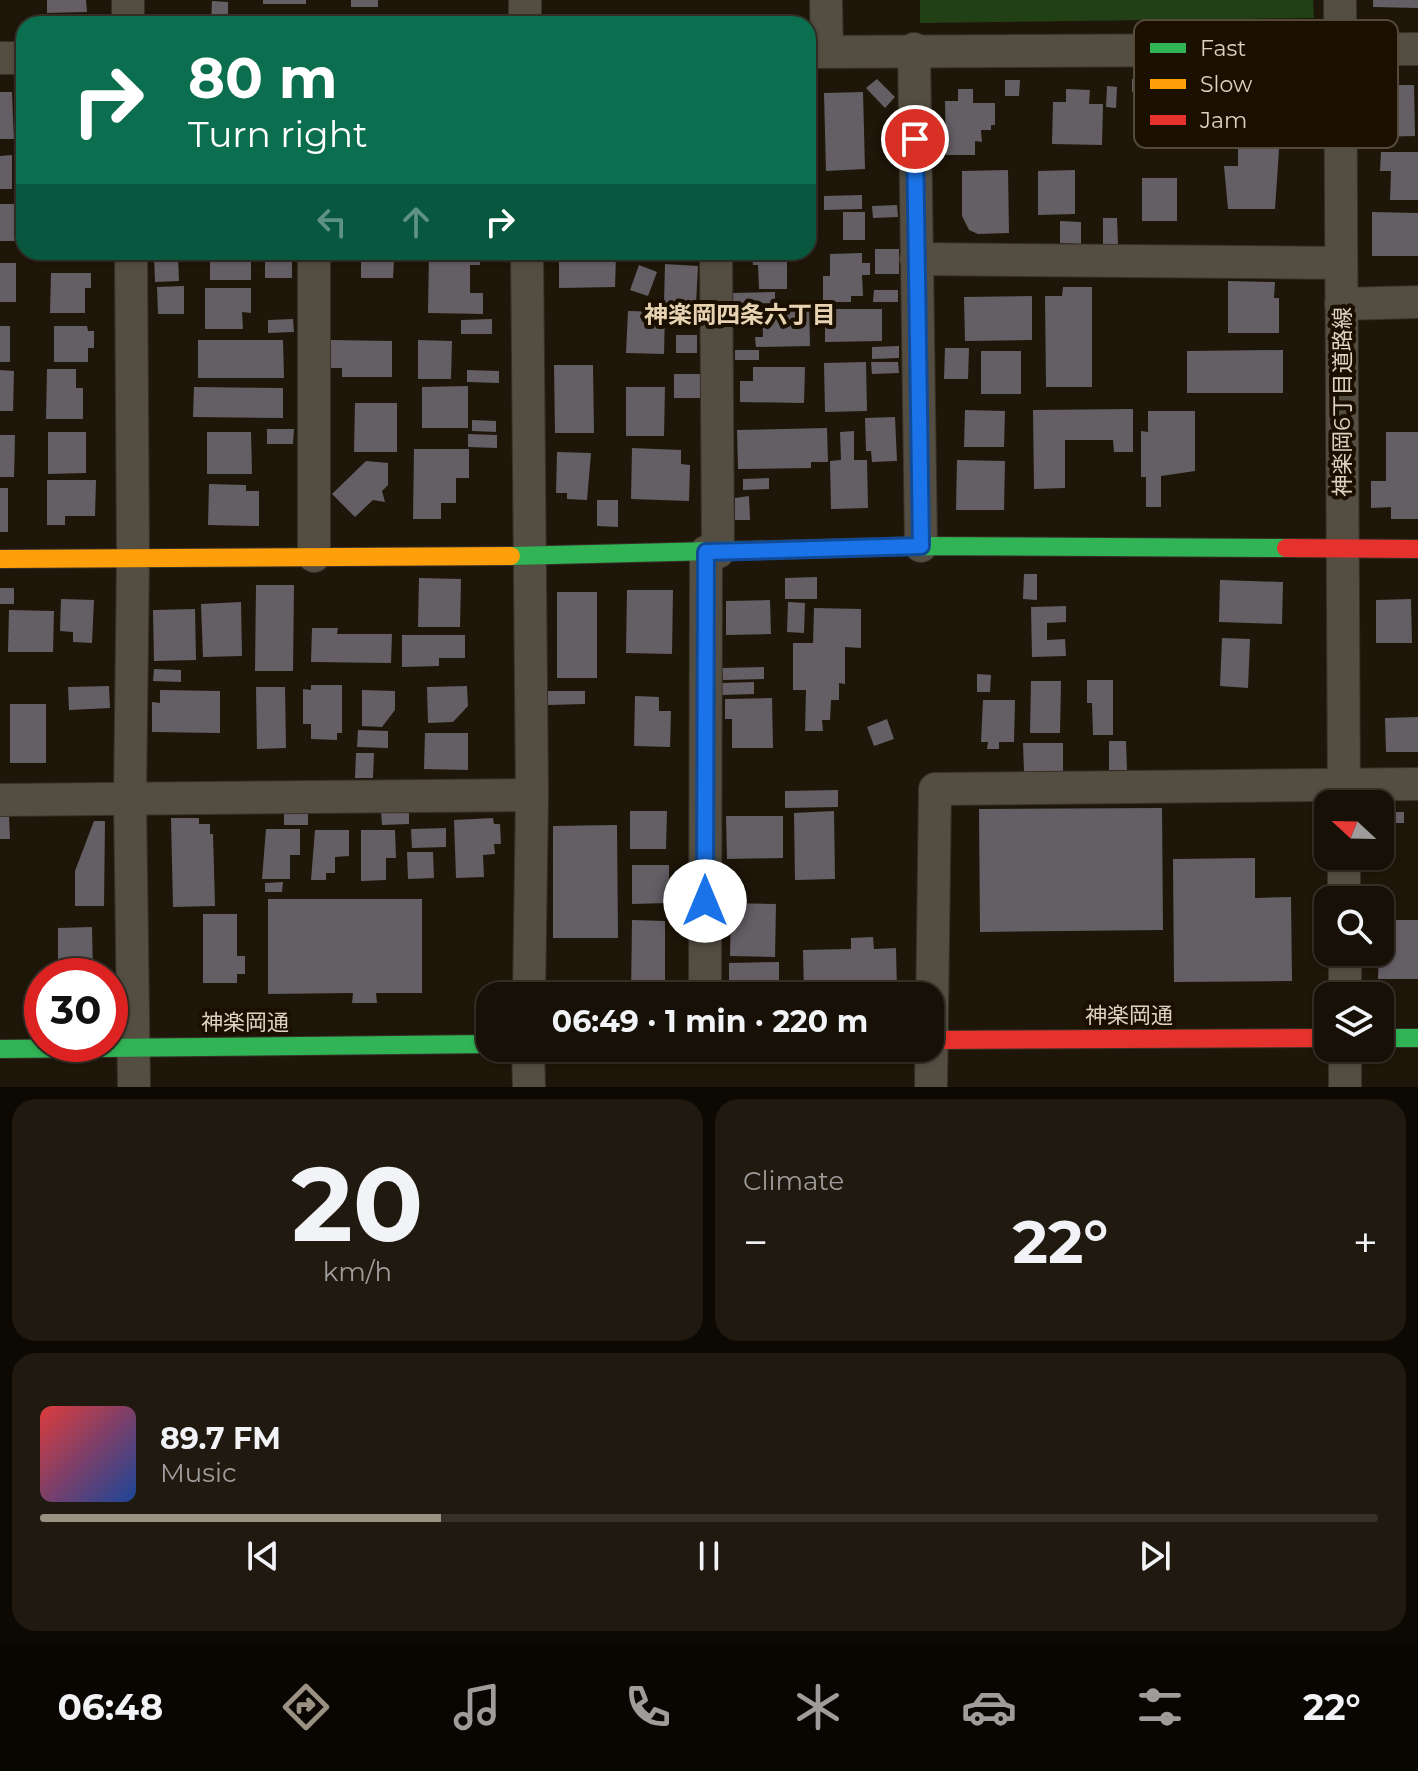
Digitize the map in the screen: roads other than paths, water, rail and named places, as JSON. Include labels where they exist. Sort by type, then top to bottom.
[{"type":"street","points":[[826,0],[817,51],[1134,49]]},
{"type":"street","points":[[914,49],[921,546]]},
{"type":"street","name":"神楽岡6丁目道路線","points":[[1340,148],[1344,790]]},
{"type":"street","points":[[916,259],[1341,263]]},
{"type":"street","points":[[131,260],[133,558],[130,799],[134,1087]]},
{"type":"street","points":[[314,260],[314,556]]},
{"type":"street","points":[[527,260],[532,795],[529,982]]},
{"type":"street","points":[[705,982],[716,260]]},
{"type":"street","points":[[1341,304],[1418,302]]},
{"type":"street","points":[[0,559],[530,556],[921,546],[1342,551],[1418,549]]},
{"type":"street","points":[[1378,790],[1418,784]]},
{"type":"street","points":[[932,982],[935,789],[1314,795]]},
{"type":"street","points":[[0,800],[532,795]]},
{"type":"street","name":"神楽岡通","points":[[944,1040],[1314,1038]]},
{"type":"street","points":[[1394,1038],[1418,1038]]},
{"type":"street","name":"神楽岡通","points":[[0,1049],[476,1044]]},
{"type":"street","points":[[528,1062],[529,1087]]},
{"type":"street","points":[[931,1062],[931,1087]]},
{"type":"street","points":[[1345,1062],[1345,1087]]},
{"type":"district","name":"神楽岡四条六丁目","points":[[740,314]]}]
